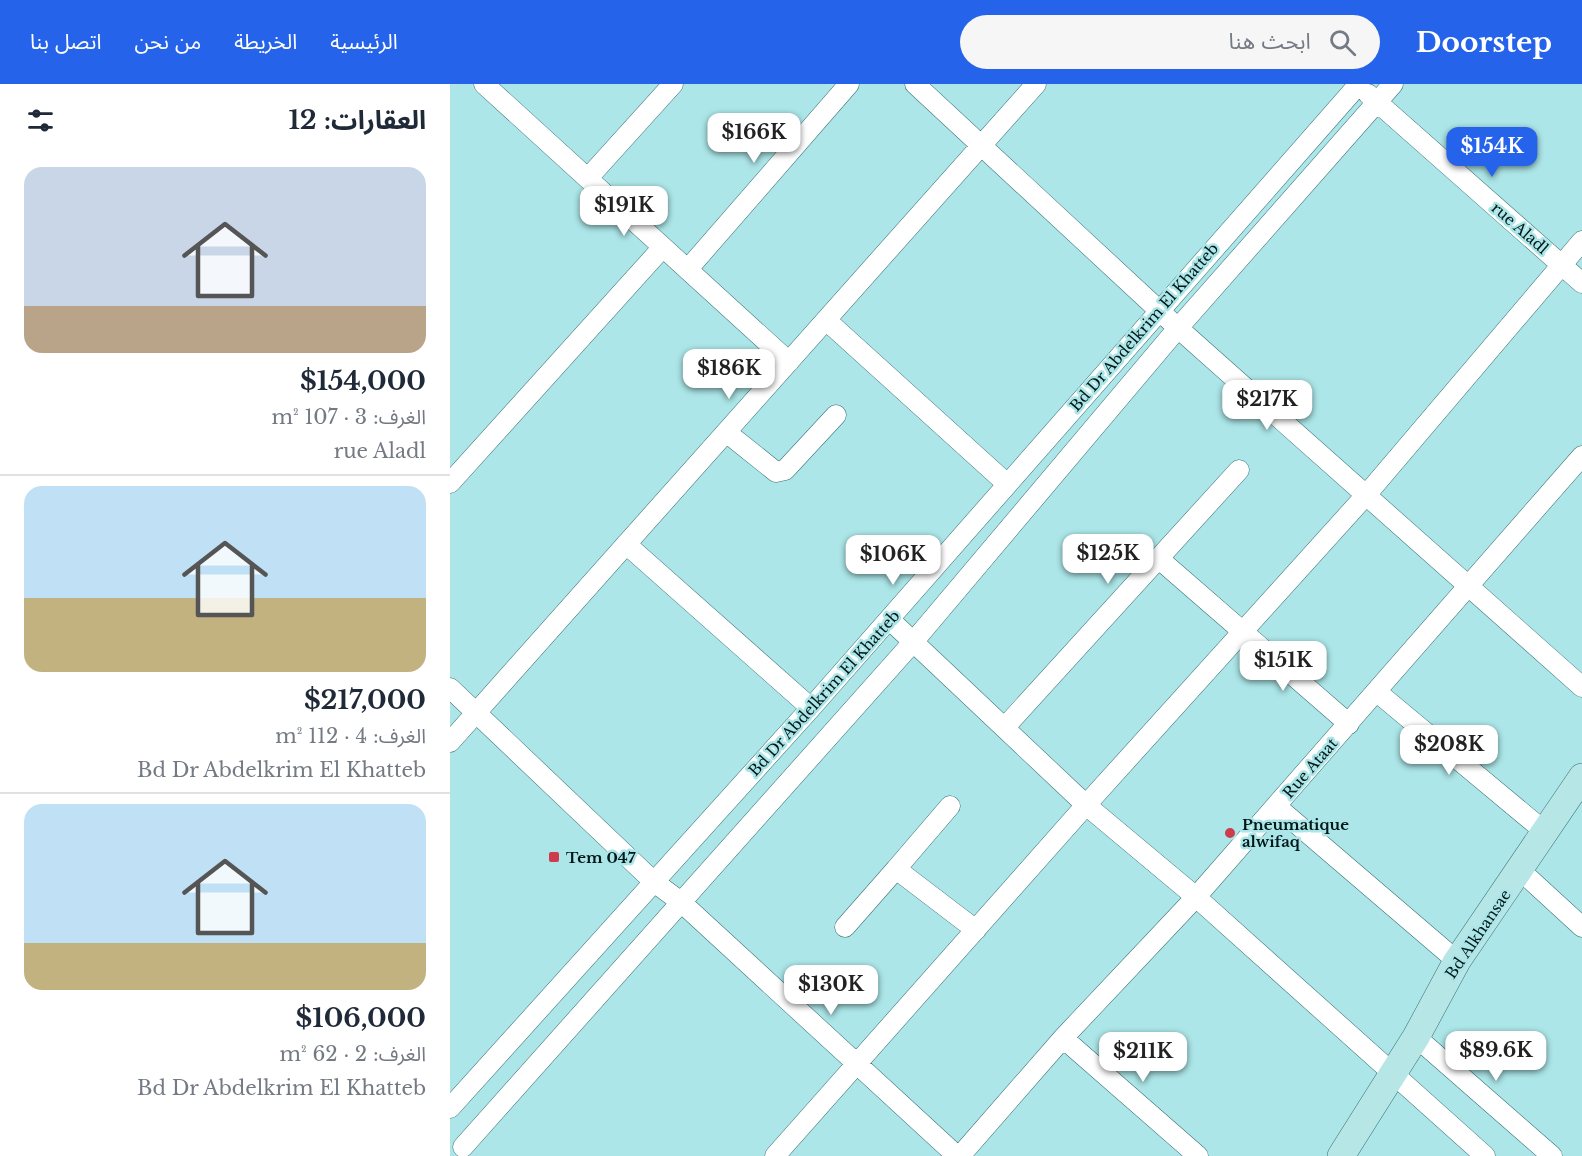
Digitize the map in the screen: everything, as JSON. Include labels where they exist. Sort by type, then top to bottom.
[{"type":"main road","name":"Bd Alkhansae","points":[[1341,1156],[1416,1037],[1457,961],[1521,871],[1582,777]]},
{"type":"street","points":[[484,84],[789,362]]},
{"type":"street","points":[[588,178],[673,84]]},
{"type":"street","points":[[688,269],[849,84]]},
{"type":"street","points":[[915,84],[1178,328],[1582,687]]},
{"type":"street","points":[[450,742],[1036,84]]},
{"type":"street","name":"rue Aladl","points":[[1358,84],[1582,283]]},
{"type":"street","name":"Bd Dr Abdelkrim El Khatteb","points":[[450,1108],[811,708],[1358,84]]},
{"type":"street","points":[[462,1146],[914,641],[1178,328],[1393,84]]},
{"type":"street","points":[[776,1156],[1086,805],[1366,494],[1582,241]]},
{"type":"street","points":[[450,483],[663,247]]},
{"type":"street","points":[[826,320],[1006,483]]},
{"type":"street","points":[[726,432],[776,472],[785,470],[836,415]]},
{"type":"street","name":"Rue Ataat","points":[[958,1156],[1063,1038],[1196,897],[1471,586],[1582,456]]},
{"type":"street","points":[[1005,727],[1239,470]]},
{"type":"street","points":[[626,544],[811,708]]},
{"type":"street","points":[[1158,558],[1348,724]]},
{"type":"street","points":[[889,619],[1086,805],[1196,897],[1485,1156]]},
{"type":"street","points":[[450,688],[654,882],[681,902],[857,1066],[958,1156]]},
{"type":"street","points":[[1377,692],[1545,831]]},
{"type":"street","points":[[845,927],[950,806]]},
{"type":"street","points":[[1276,806],[1457,961]]},
{"type":"street","points":[[896,869],[976,930]]},
{"type":"street","points":[[1521,871],[1582,927]]},
{"type":"street","points":[[1416,1037],[1552,1156]]},
{"type":"street","points":[[1063,1038],[1198,1156]]},
{"type":"place","name":"Pneumatique alwifaq","points":[[1230,833]]},
{"type":"place","name":"Tem 047","points":[[554,857]]}]
